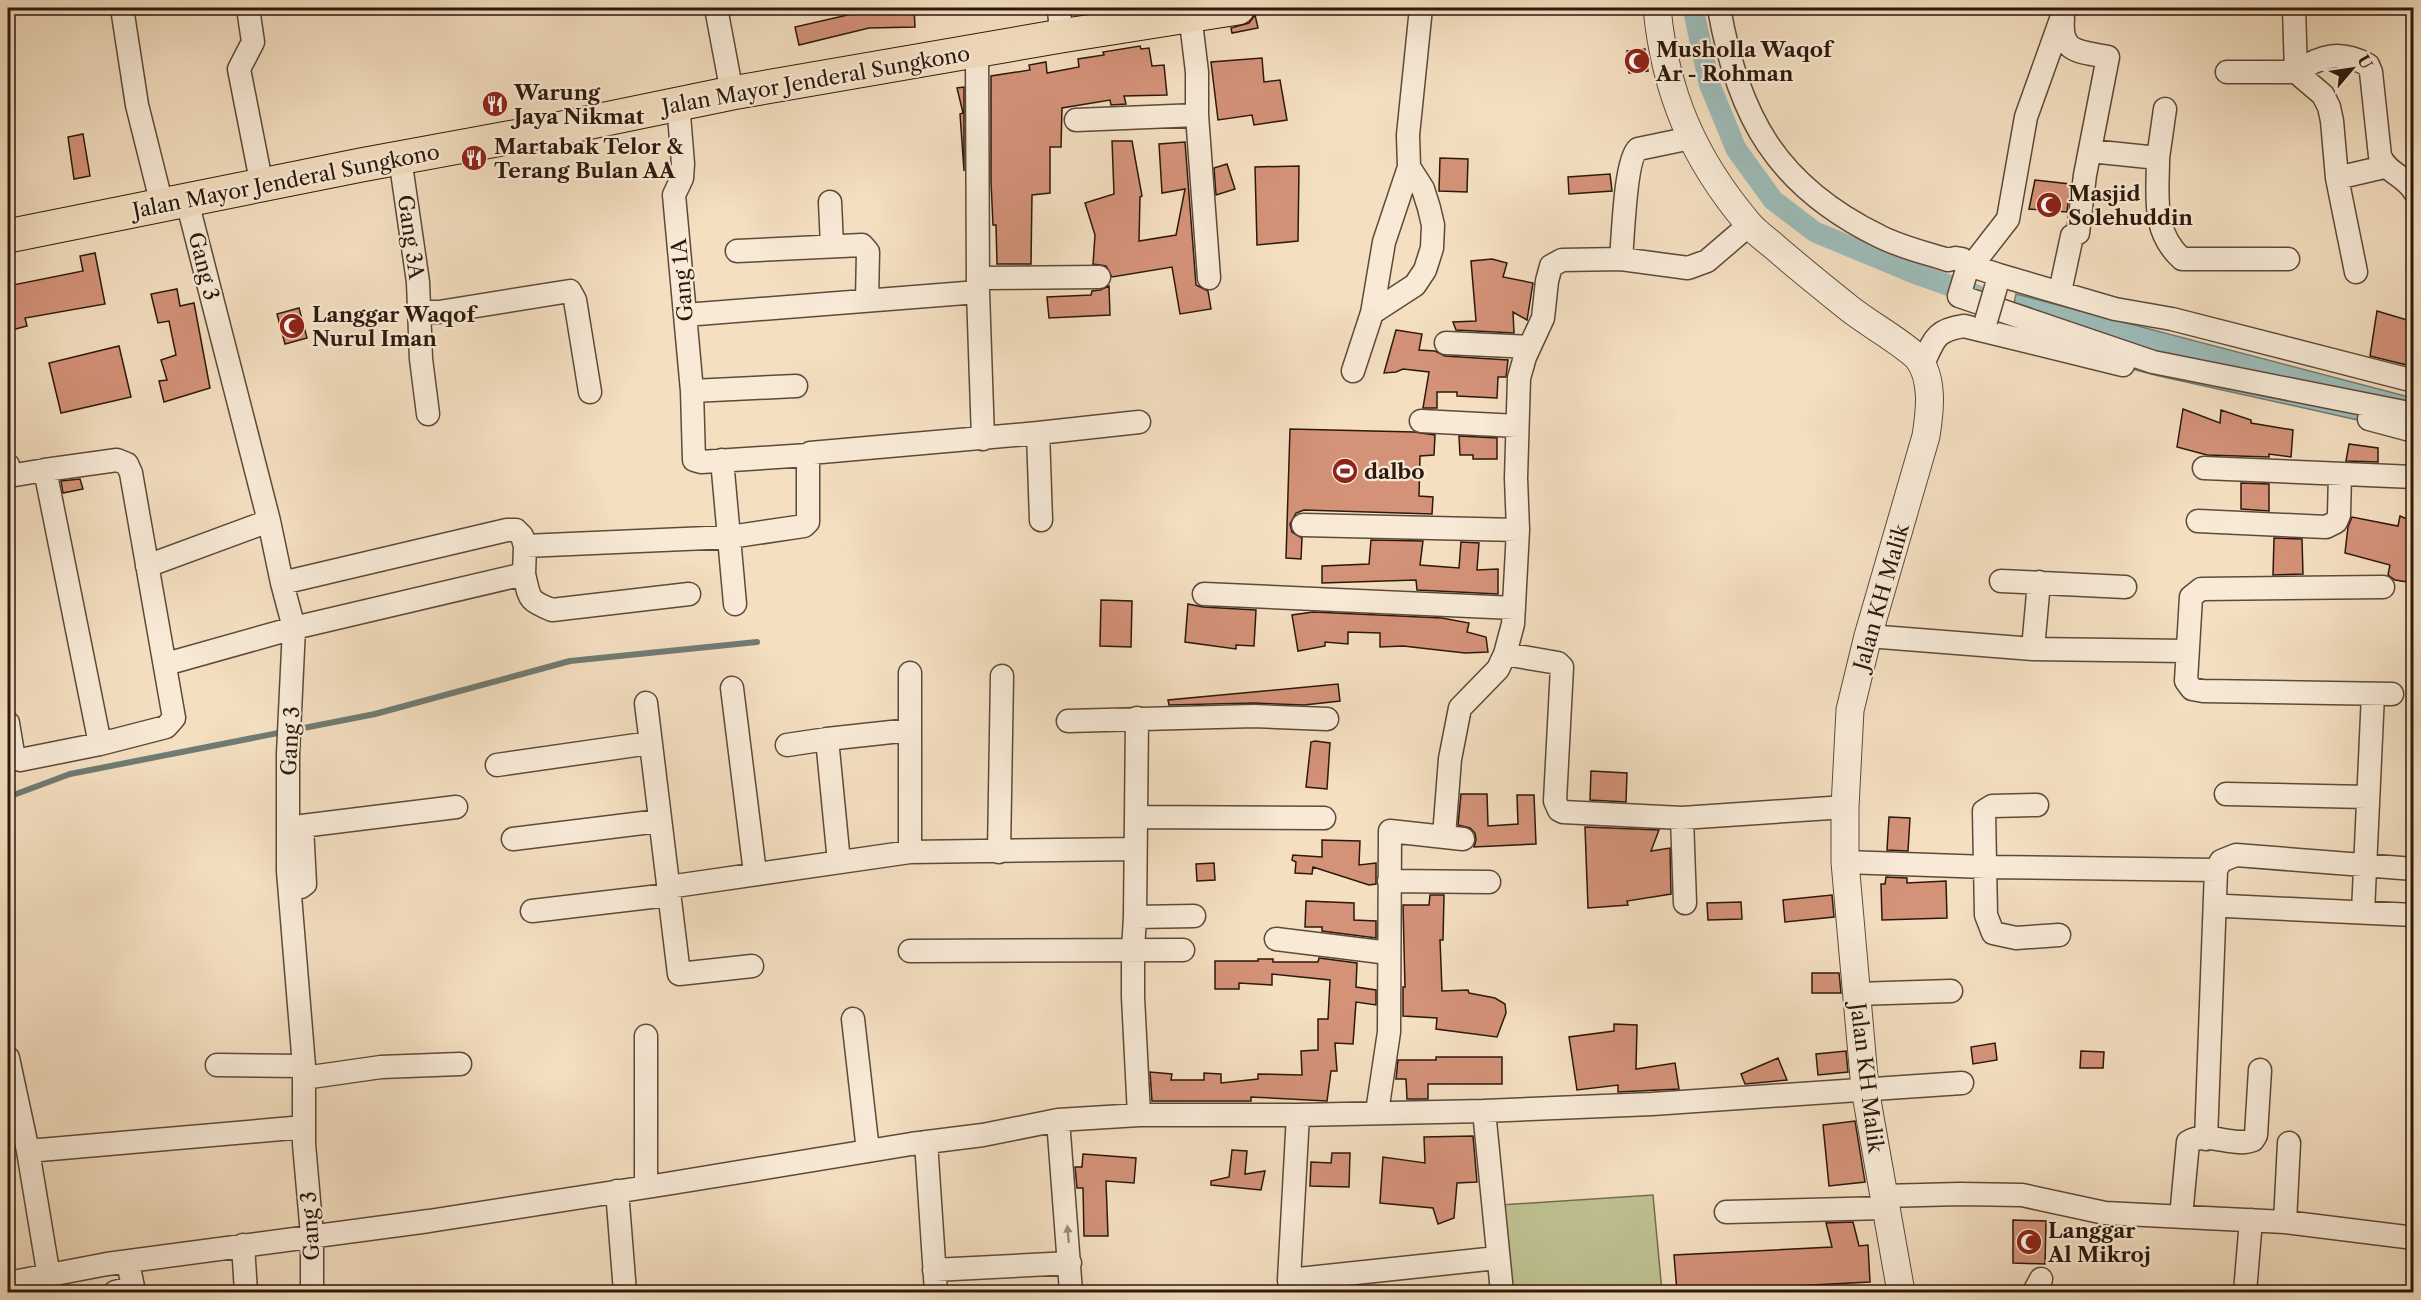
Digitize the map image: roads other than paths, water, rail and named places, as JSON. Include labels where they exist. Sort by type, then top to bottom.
[{"type":"main road","name":"Jalan Mayor Jenderal Sungkono","points":[[8,236],[562,128],[678,103],[978,51],[1060,22],[1190,14],[1238,8]]},
{"type":"street","name":"Gang 3","points":[[122,8],[137,105],[175,203],[269,521],[294,628],[288,754],[290,886],[304,1072],[304,1127],[312,1235],[312,1293]]},
{"type":"street","points":[[248,8],[253,42],[239,69],[262,186]]},
{"type":"street","points":[[716,8],[732,93]]},
{"type":"street","points":[[1353,371],[1372,314],[1384,242],[1409,167],[1408,135],[1420,8]]},
{"type":"street","points":[[1657,8],[1665,63],[1675,98],[1691,138],[1749,225],[1852,311],[1911,351],[1923,364],[1936,336],[1946,329],[1985,326],[2209,386],[2330,408],[2414,431]]},
{"type":"street","points":[[1719,8],[1730,63],[1746,106],[1769,148],[1798,182],[1842,216],[1881,237],[1948,260],[1956,258],[1962,260],[1997,281],[2060,292],[2115,309],[2172,319],[2414,381]]},
{"type":"street","points":[[2060,292],[2072,237],[2078,233],[2090,151],[2108,57],[2072,50],[2065,43],[2062,27],[2065,8]]},
{"type":"street","points":[[2065,8],[2026,117],[2008,219],[1966,273],[1959,296],[2153,362],[2414,414]]},
{"type":"street","points":[[2294,8],[2296,72],[2323,95],[2329,107],[2337,178],[2356,272]]},
{"type":"street","points":[[1190,14],[1197,72],[1197,115],[1209,278]]},
{"type":"street","points":[[978,51],[978,285],[983,439]]},
{"type":"street","points":[[2227,72],[2296,72],[2320,58],[2345,56],[2368,65],[2371,72],[2380,156],[2384,167],[2409,183],[2414,191]]},
{"type":"street","name":"Gang 1A","points":[[678,103],[683,164],[682,178],[674,195],[692,391],[694,460],[701,462],[722,460]]},
{"type":"street","points":[[2165,109],[2158,158],[2158,209],[2161,231],[2170,248],[2182,259],[2288,259]]},
{"type":"street","points":[[1076,120],[1197,115]]},
{"type":"street","points":[[1622,259],[1632,155],[1644,147],[1691,138]]},
{"type":"street","points":[[2090,151],[2158,158]]},
{"type":"street","name":"Gang 3A","points":[[400,158],[418,282],[421,359],[428,414]]},
{"type":"street","points":[[1372,314],[1414,285],[1425,270],[1432,248],[1433,225],[1430,208],[1424,189],[1409,167]]},
{"type":"street","points":[[2337,178],[2384,167]]},
{"type":"street","points":[[830,202],[832,246]]},
{"type":"street","points":[[1377,1112],[1389,1032],[1390,831],[1454,838],[1450,759],[1460,708],[1498,669],[1505,654],[1513,624],[1518,530],[1519,378],[1529,347],[1543,318],[1551,266],[1562,260],[1622,259],[1675,268],[1698,266],[1749,225]]},
{"type":"street","points":[[737,251],[862,245],[867,249],[867,300]]},
{"type":"street","points":[[685,315],[867,300],[978,285],[1099,277]]},
{"type":"street","points":[[1985,326],[1997,281]]},
{"type":"street","points":[[420,312],[450,311],[570,291],[575,300],[590,392]]},
{"type":"street","points":[[1446,343],[1529,347]]},
{"type":"street","name":"Jalan KH Malik","points":[[1901,1293],[1865,1089],[1845,862],[1845,807],[1850,710],[1868,636],[1926,436],[1930,410],[1928,383],[1923,364]]},
{"type":"street","points":[[692,391],[796,386]]},
{"type":"street","points":[[1421,421],[1517,426]]},
{"type":"street","points":[[735,604],[722,460],[983,439],[1139,422]]},
{"type":"street","points":[[1038,433],[1041,520]]},
{"type":"street","points":[[525,546],[730,537],[807,525],[808,454]]},
{"type":"street","points":[[8,473],[117,459],[127,464],[131,473],[174,718],[166,727],[100,744],[20,760],[13,753],[8,723]]},
{"type":"street","points":[[2204,468],[2414,477]]},
{"type":"street","points":[[45,470],[100,744]]},
{"type":"street","points":[[2198,521],[2326,526],[2336,522],[2339,515],[2340,474]]},
{"type":"street","points":[[147,566],[269,521]]},
{"type":"street","points":[[1303,525],[1518,530]]},
{"type":"street","points":[[282,583],[507,530],[516,530],[522,536],[525,546],[524,574],[529,598],[536,604],[552,610],[689,594]]},
{"type":"street","points":[[166,664],[294,628],[524,574]]},
{"type":"street","points":[[2001,581],[2125,587]]},
{"type":"street","points":[[2032,649],[2039,582]]},
{"type":"street","points":[[2363,912],[2367,797],[2382,694],[2192,689],[2186,681],[2187,651],[2191,597],[2201,589],[2383,587]]},
{"type":"street","points":[[1204,594],[1514,608]]},
{"type":"street","points":[[1868,636],[2032,649],[2187,651]]},
{"type":"street","points":[[1505,654],[1558,663],[1563,666],[1555,801],[1559,810],[1569,814],[1682,818],[1845,807]]},
{"type":"street","points":[[910,673],[910,852]]},
{"type":"street","points":[[999,852],[1002,676]]},
{"type":"street","points":[[732,688],[755,873]]},
{"type":"street","points":[[645,703],[679,975],[752,966]]},
{"type":"street","points":[[1068,721],[1254,716],[1327,719]]},
{"type":"street","points":[[1137,718],[1133,949],[1139,1115]]},
{"type":"street","points":[[787,745],[910,730]]},
{"type":"street","points":[[826,740],[839,862]]},
{"type":"street","points":[[498,765],[650,743]]},
{"type":"street","points":[[2226,794],[2367,797]]},
{"type":"street","points":[[2037,805],[1986,808],[1984,818],[1987,867],[1986,915],[1992,933],[2016,938],[2059,935]]},
{"type":"street","points":[[290,886],[301,887],[305,884],[302,826],[456,807]]},
{"type":"street","points":[[1136,817],[1324,818]]},
{"type":"street","points":[[1682,818],[1685,903]]},
{"type":"street","points":[[513,839],[659,821]]},
{"type":"street","points":[[532,911],[668,891],[755,873],[910,852],[1135,849]]},
{"type":"street","points":[[2205,1139],[2216,870],[2221,861],[2236,855],[2414,868]]},
{"type":"street","points":[[1845,862],[1987,867],[2216,870]]},
{"type":"street","points":[[1389,881],[1489,882]]},
{"type":"street","points":[[2226,906],[2414,915]]},
{"type":"street","points":[[1135,917],[1194,916]]},
{"type":"street","points":[[1276,939],[1389,953]]},
{"type":"street","points":[[910,951],[1183,950]]},
{"type":"street","points":[[1856,994],[1951,991]]},
{"type":"street","points":[[853,1019],[868,1151]]},
{"type":"street","points":[[646,1036],[646,1187]]},
{"type":"street","points":[[8,1058],[28,1151],[49,1277]]},
{"type":"street","points":[[217,1065],[304,1072],[460,1064]]},
{"type":"street","points":[[2181,1217],[2188,1142],[2193,1139],[2243,1142],[2253,1140],[2256,1135],[2260,1070]]},
{"type":"street","points":[[8,1283],[128,1262],[312,1235],[429,1221],[868,1151],[983,1135],[1058,1120],[1139,1115],[1298,1115],[1484,1111],[1652,1104],[1962,1083]]},
{"type":"street","points":[[1484,1111],[1502,1293]]},
{"type":"street","points":[[1298,1115],[1290,1286],[1497,1258]]},
{"type":"street","points":[[1058,1120],[1071,1293]]},
{"type":"street","points":[[28,1151],[304,1127]]},
{"type":"street","points":[[926,1142],[936,1293]]},
{"type":"street","points":[[2284,1221],[2289,1143]]},
{"type":"street","points":[[617,1191],[625,1293]]},
{"type":"street","points":[[1726,1212],[1884,1202],[1960,1194],[2022,1195],[2105,1213],[2284,1221],[2414,1238]]},
{"type":"street","points":[[2245,1293],[2251,1220]]},
{"type":"street","points":[[243,1245],[246,1293]]},
{"type":"street","points":[[115,1293],[133,1287],[128,1262]]},
{"type":"street","points":[[934,1270],[1070,1263]]},
{"type":"water","points":[[2016,294],[2409,397],[2403,430],[2159,376],[2007,337]]},
{"type":"waterway","points":[[1693,8],[1709,83],[1736,149],[1773,200],[1815,232],[1914,273],[1976,295]]},
{"type":"waterway","points":[[8,797],[70,774],[375,714],[570,661],[757,642]]},
{"type":"place","name":"Musholla Waqof Ar - Rohman","points":[[1637,61]]},
{"type":"place","name":"Warung Jaya Nikmat","points":[[495,104]]},
{"type":"place","name":"Martabak Telor & Terang Bulan AA","points":[[474,158]]},
{"type":"place","name":"Masjid Solehuddin","points":[[2049,205]]},
{"type":"place","name":"Langgar Waqof Nurul Iman","points":[[292,326]]},
{"type":"place","name":"dalbo","points":[[1345,471]]},
{"type":"place","name":"Langgar Al Mikroj","points":[[2029,1242]]}]
